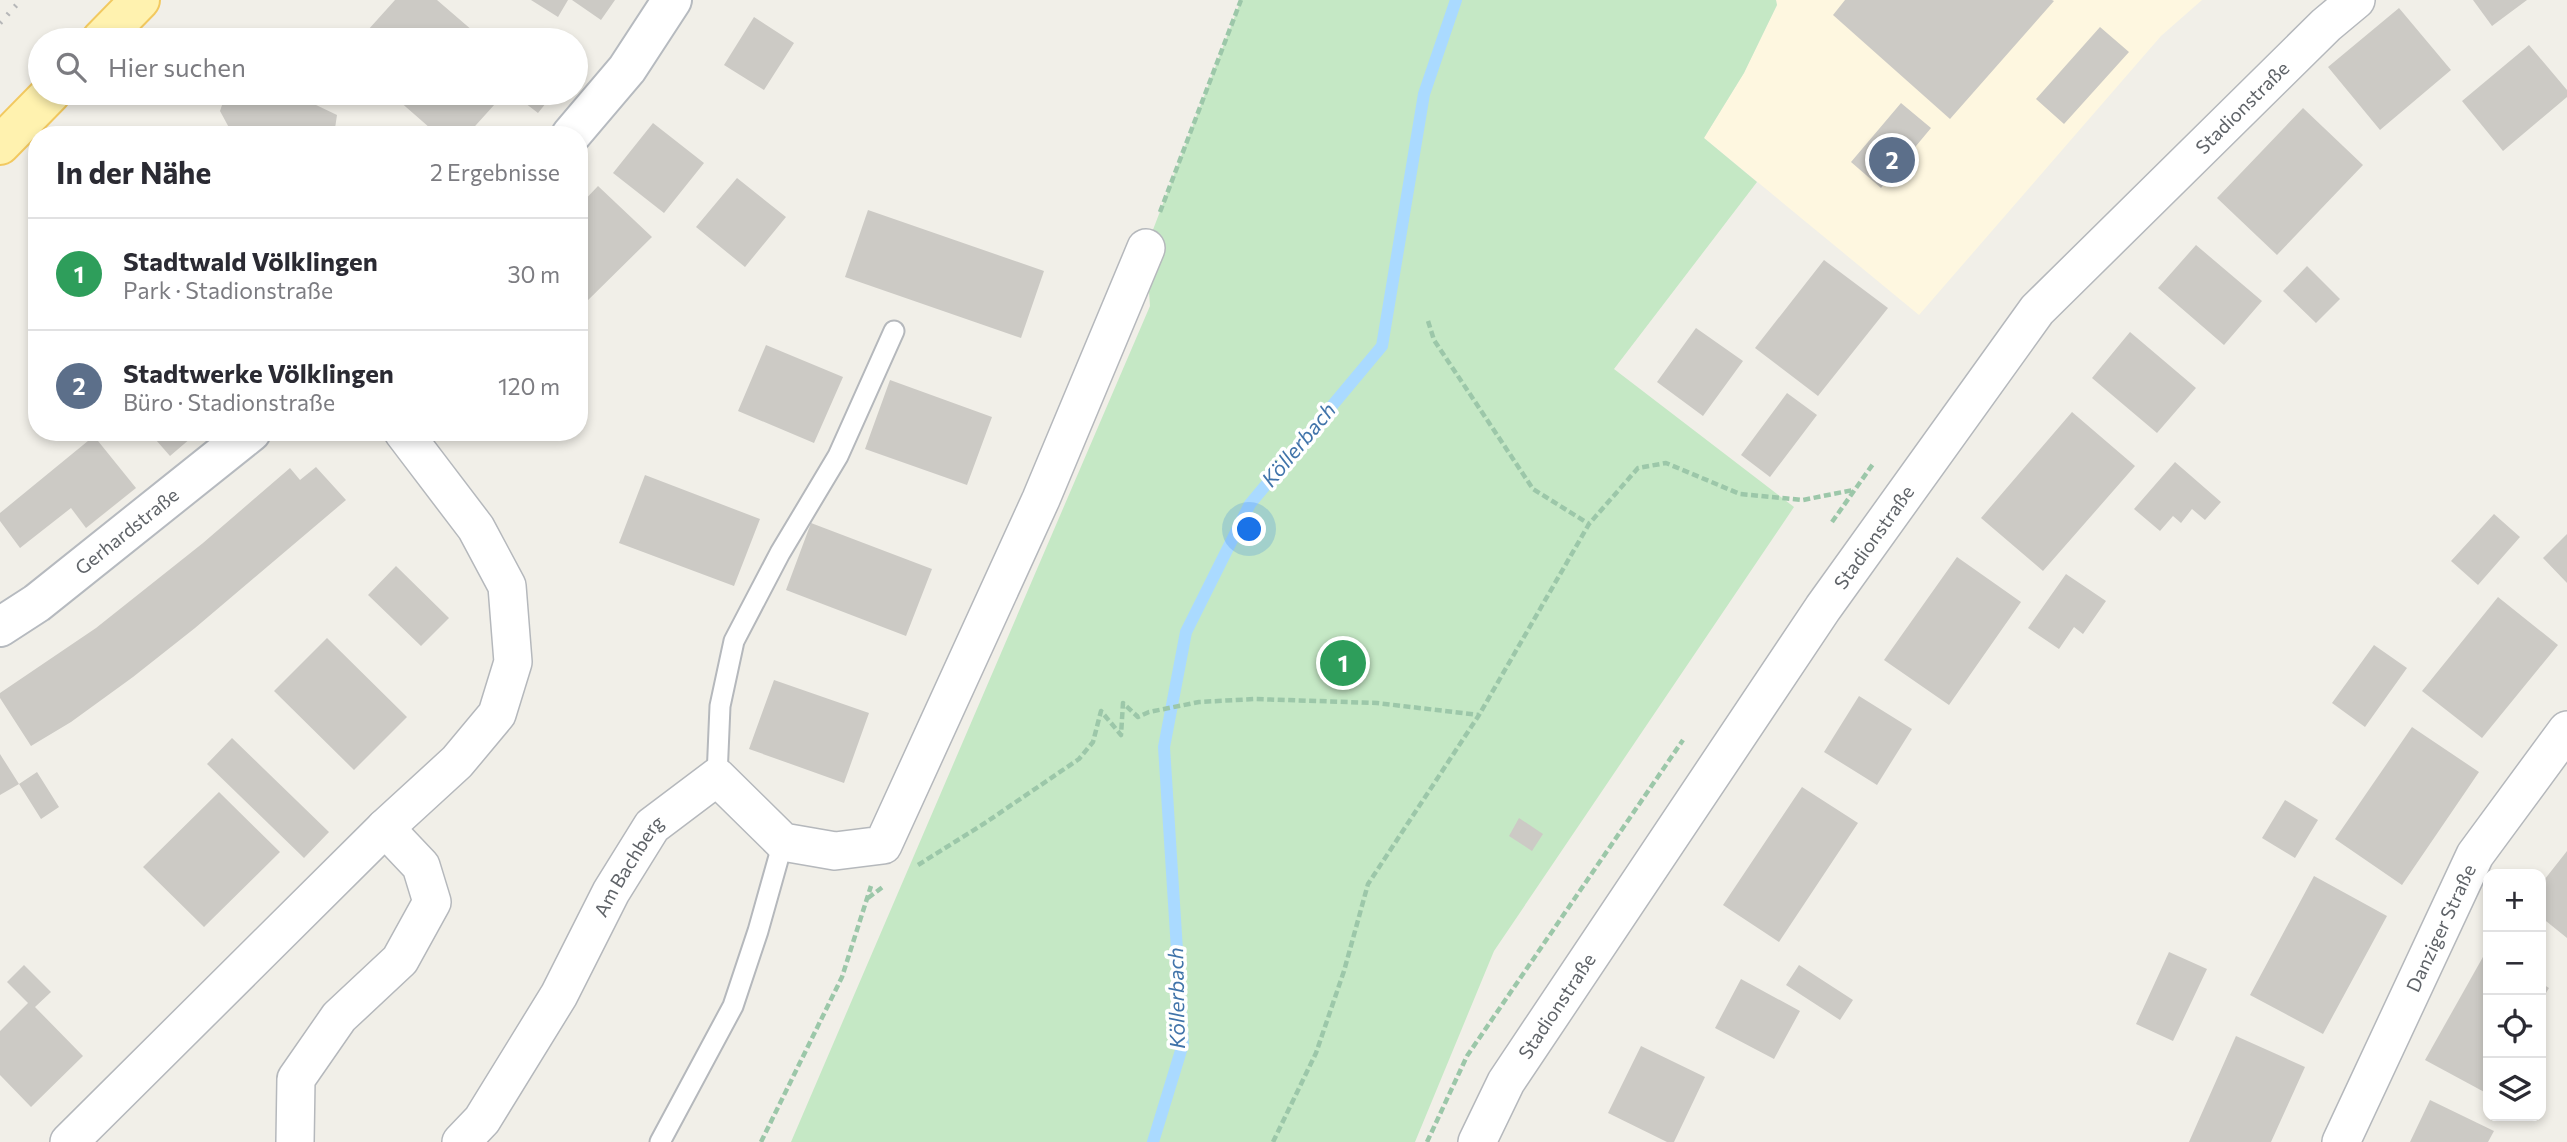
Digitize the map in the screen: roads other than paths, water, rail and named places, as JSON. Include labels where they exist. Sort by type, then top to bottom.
[{"type":"main road","points":[[113,28],[140,0]]},
{"type":"main road","points":[[0,145],[39,105]]},
{"type":"street","points":[[579,126],[627,69],[672,0]]},
{"type":"street","name":"Stadionstraße","points":[[1478,1142],[1506,1082],[1815,619],[2037,310],[2326,25],[2356,0]]},
{"type":"street","points":[[717,777],[783,842],[835,851],[883,845],[1041,499],[1146,248]]},
{"type":"street","name":"Gerhardstraße","points":[[0,627],[37,603],[240,441]]},
{"type":"street","points":[[69,1142],[385,828],[457,762],[497,714],[513,662],[507,586],[476,528],[410,441]]},
{"type":"street","name":"Danziger Straße","points":[[2341,1142],[2475,855],[2567,730]]},
{"type":"street","name":"Am Bachberg","points":[[461,1142],[482,1119],[559,995],[611,892],[652,826],[717,777]]},
{"type":"street","points":[[295,1142],[296,1079],[339,1017],[400,960],[432,902],[421,866],[385,828]]},
{"type":"lane","points":[[717,777],[720,706],[734,641],[780,553],[838,456],[894,331]]},
{"type":"lane","points":[[660,1142],[733,1006],[783,842]]},
{"type":"waterway","name":"Köllerbach","points":[[1153,1142],[1183,1044],[1164,747],[1186,632],[1250,504],[1382,346],[1424,94],[1456,0]]},
{"type":"railway","points":[[0,23],[21,0]]},
{"type":"place","name":"Stadtwerke Völklingen","points":[[1892,160]]},
{"type":"place","name":"Stadtwald Völklingen","points":[[1343,663]]}]
